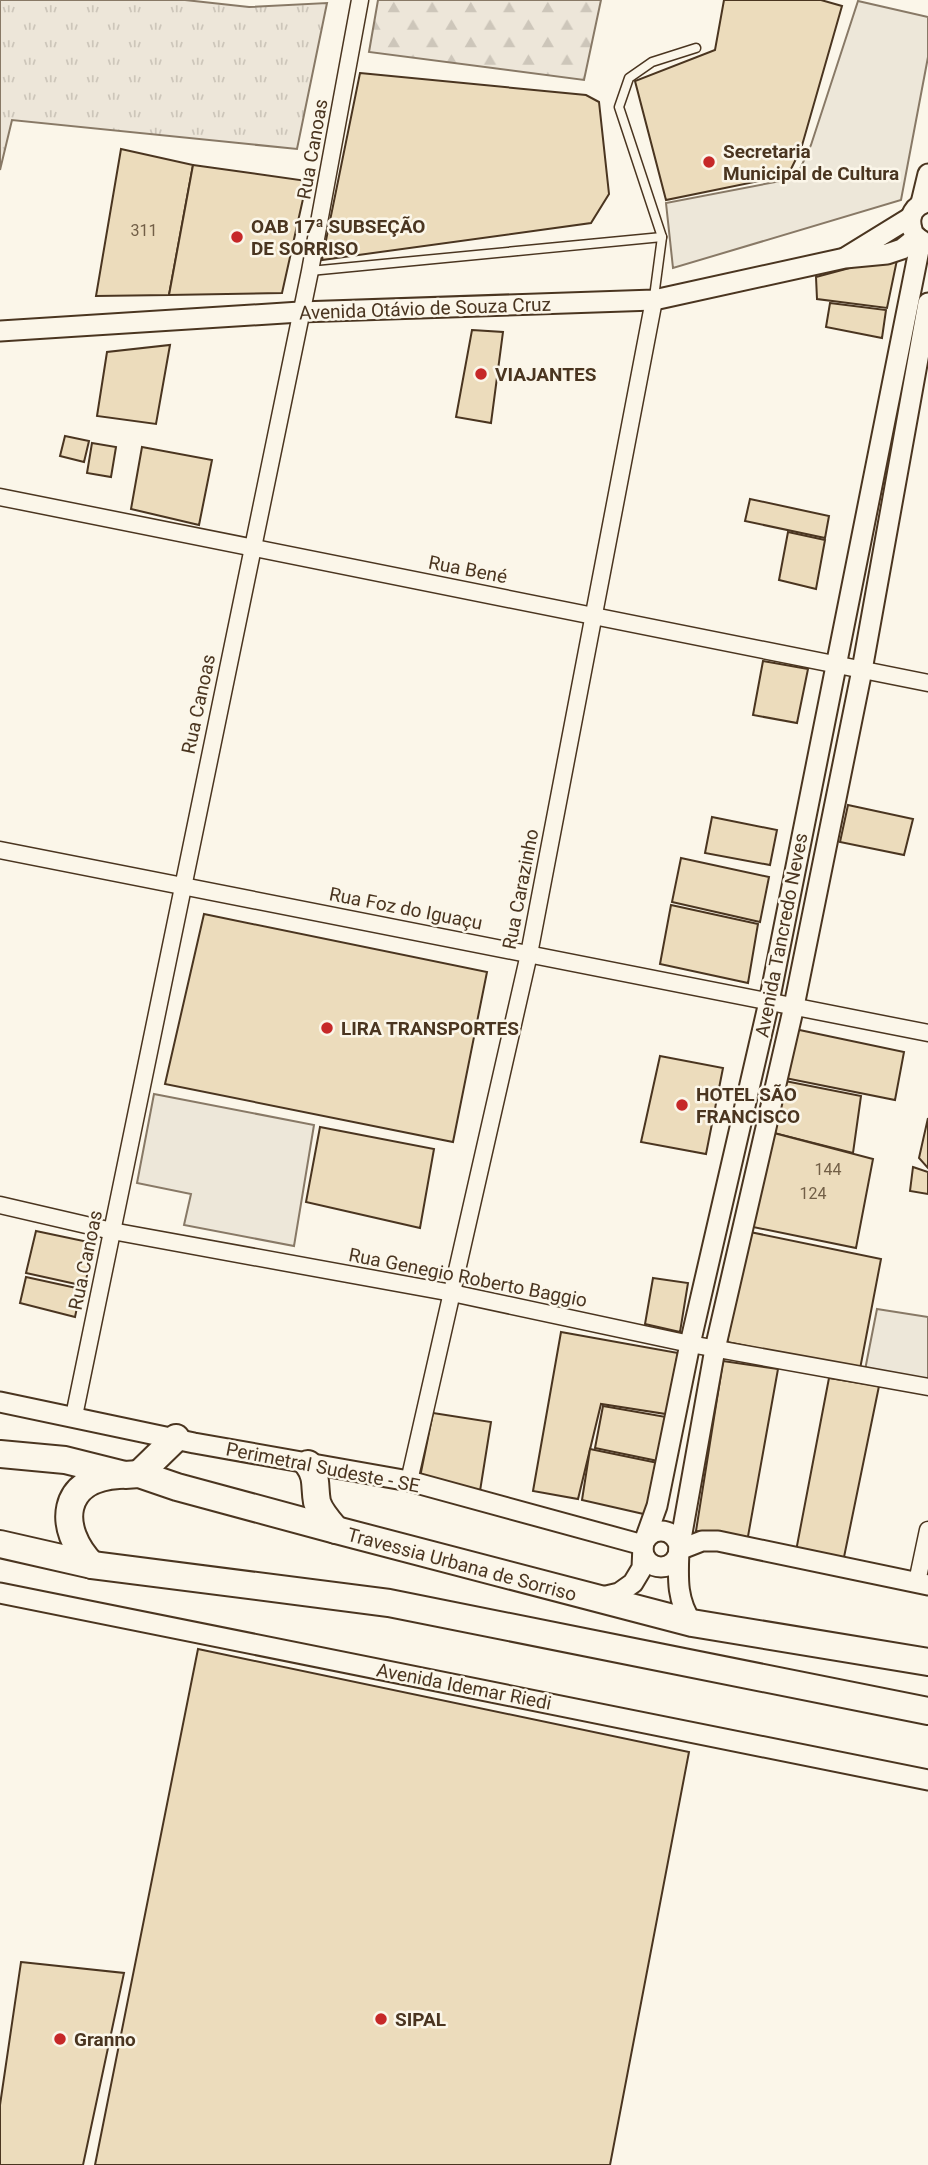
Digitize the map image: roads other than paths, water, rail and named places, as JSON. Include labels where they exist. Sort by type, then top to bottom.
[{"type":"highway","points":[[92,1565],[77,1550],[68,1529],[70,1506],[82,1487],[102,1476],[132,1474],[176,1438]]},
{"type":"highway","name":"Travessia Urbana de Sorriso","points":[[0,1454],[65,1460],[132,1474],[692,1623],[928,1662]]},
{"type":"highway","points":[[308,1464],[316,1476],[317,1500],[321,1511],[336,1530]]},
{"type":"highway","points":[[0,1544],[92,1565],[389,1603],[928,1711]]},
{"type":"street","name":"Rua Canoas","points":[[74,1416],[181,886],[310,271],[360,0]]},
{"type":"street","points":[[922,240],[912,231],[928,174]]},
{"type":"street","name":"Avenida Otávio de Souza Cruz","points":[[845,258],[920,207]]},
{"type":"street","name":"Avenida Otávio de Souza Cruz","points":[[0,331],[300,312],[654,300],[845,258],[887,254],[922,240]]},
{"type":"street","name":"Avenida Tancredo Neves","points":[[594,1599],[619,1593],[633,1583],[642,1568],[643,1545],[657,1506],[690,1344],[769,1002],[922,240]]},
{"type":"street","name":"Rua Carazinho","points":[[409,1482],[529,954],[654,300]]},
{"type":"street","name":"Avenida Tancredo Neves","points":[[692,1623],[681,1606],[677,1581],[679,1550],[715,1349],[794,1006],[862,670],[926,326],[928,303]]},
{"type":"street","name":"Rua Bené","points":[[0,497],[928,683]]},
{"type":"street","name":"Rua Foz do Iguaçu","points":[[0,850],[928,1033]]},
{"type":"street","name":"Rua Genegio Roberto Baggio","points":[[0,1205],[112,1231],[452,1293],[715,1349],[928,1387]]},
{"type":"street","name":"Perimetral Sudeste - SE","points":[[0,1402],[409,1482],[643,1545]]},
{"type":"street","points":[[679,1550],[672,1534],[661,1531],[650,1535],[643,1545],[648,1561],[659,1567],[670,1565],[679,1550],[702,1541],[718,1541],[923,1583],[928,1530]]},
{"type":"street","name":"Avenida Idemar Riedi","points":[[0,1592],[928,1780]]},
{"type":"lane","points":[[654,300],[662,237],[619,107],[629,78],[652,62],[695,48]]},
{"type":"lane","points":[[310,271],[662,237]]},
{"type":"place","name":"Secretaria Municipal de Cultura","points":[[709,162]]},
{"type":"place","name":"OAB 17ª SUBSEÇÃO DE SORRISO","points":[[237,237]]},
{"type":"place","name":"VIAJANTES","points":[[481,374]]},
{"type":"place","name":"LIRA TRANSPORTES","points":[[327,1028]]},
{"type":"place","name":"HOTEL SÃO FRANCISCO","points":[[682,1105]]},
{"type":"place","name":"SIPAL","points":[[381,2019]]},
{"type":"place","name":"Granno","points":[[60,2039]]}]
